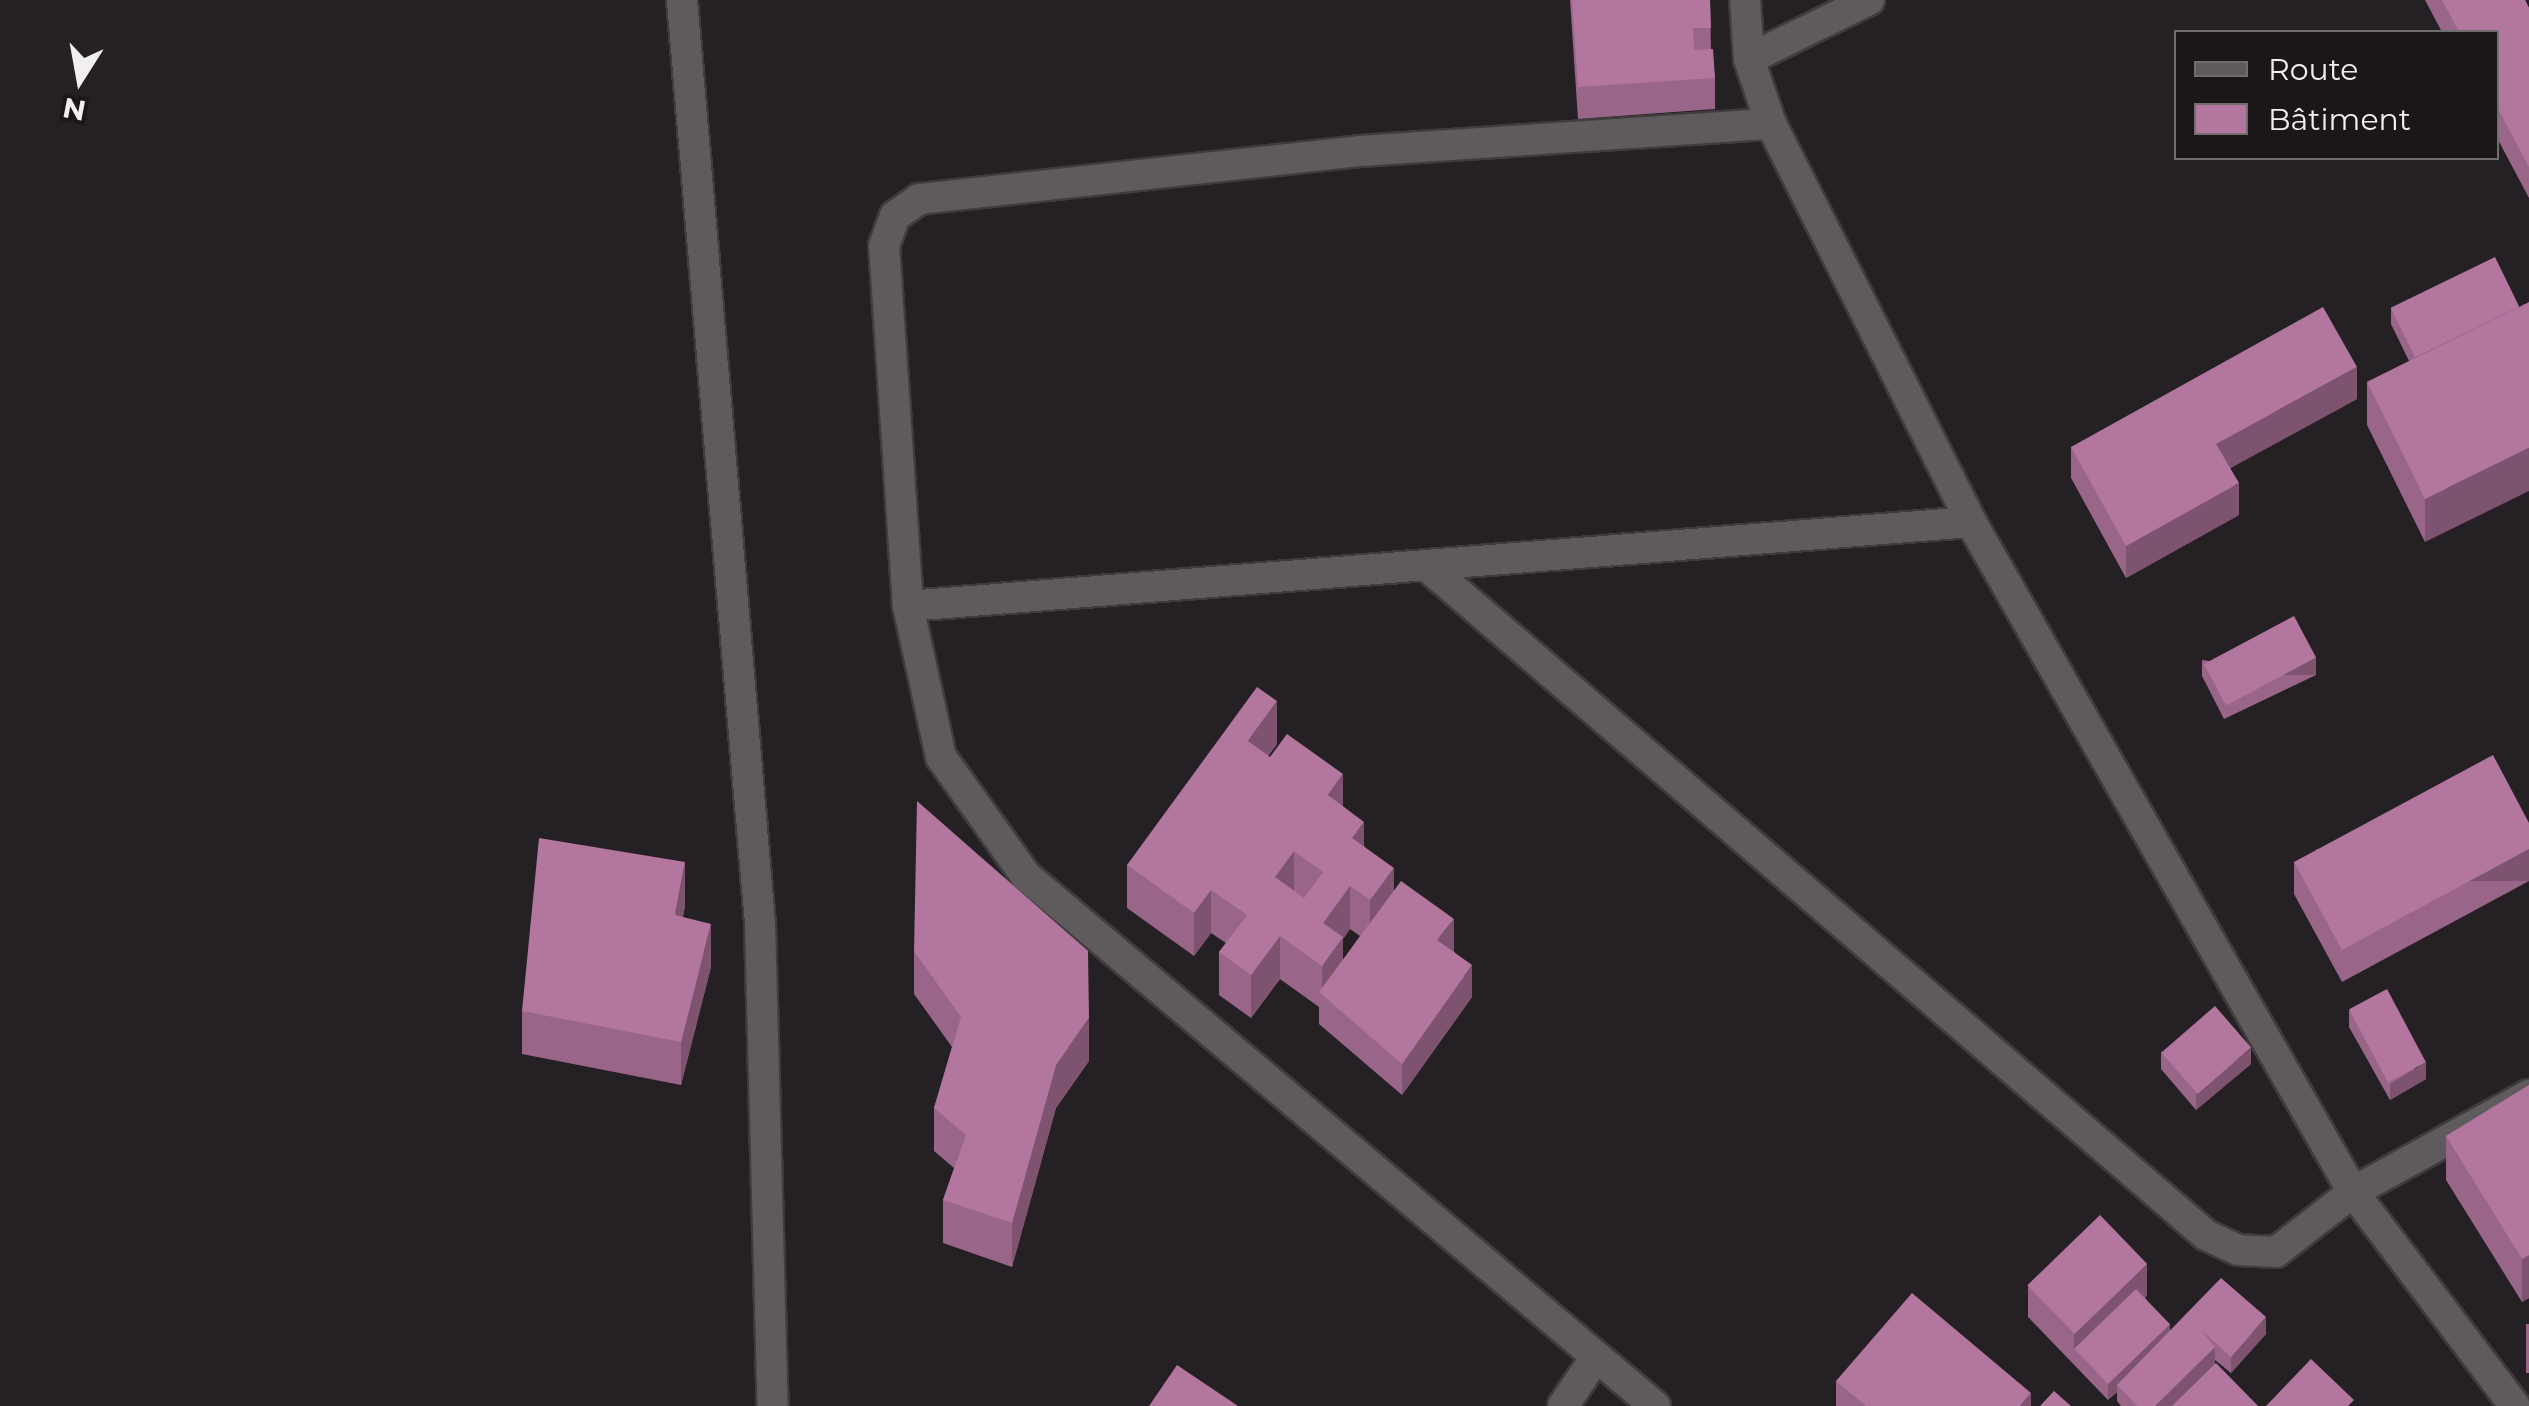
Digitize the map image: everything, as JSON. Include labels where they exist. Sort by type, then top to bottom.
[{"type":"street","points":[[682,0],[760,924],[773,1406]]},
{"type":"street","points":[[1745,0],[1748,59],[1771,124],[1970,522],[2353,1192],[2515,1406]]},
{"type":"street","points":[[1748,59],[1869,0]]},
{"type":"street","points":[[1655,1406],[1026,876],[941,757],[908,606],[884,246],[894,216],[919,199],[1360,151],[1771,124]]},
{"type":"street","points":[[908,606],[1970,522]]},
{"type":"street","points":[[1427,566],[2206,1234],[2238,1250],[2276,1252],[2353,1192],[2529,1095]]},
{"type":"street","points":[[1563,1406],[1596,1357]]},
{"type":"building","points":[[1572,0],[1710,0],[1711,28],[1693,28],[1694,50],[1713,49],[1715,78],[1578,87]]},
{"type":"building","points":[[2442,0],[2525,0],[2529,8],[2529,167],[2499,111],[2499,30],[2458,30]]},
{"type":"building","points":[[2495,257],[2519,306],[2415,357],[2391,308]]},
{"type":"building","points":[[2529,302],[2529,448],[2425,499],[2367,382]]},
{"type":"building","points":[[2323,307],[2357,367],[2216,444],[2239,483],[2126,546],[2071,447]]},
{"type":"building","points":[[2294,616],[2316,657],[2226,705],[2204,664]]},
{"type":"building","points":[[1257,687],[1277,701],[1248,741],[1270,757],[1287,734],[1343,774],[1328,795],[1364,822],[1352,838],[1394,868],[1370,900],[1350,886],[1323,923],[1343,937],[1322,966],[1280,936],[1251,975],[1219,952],[1247,915],[1211,890],[1194,913],[1127,865]],"holes":[[[1294,851],[1323,872],[1304,898],[1275,877]]]},
{"type":"building","points":[[2493,755],[2529,823],[2529,849],[2342,950],[2294,862]]},
{"type":"building","points":[[917,801],[1088,951],[1089,1018],[1056,1065],[1012,1223],[943,1200],[966,1135],[934,1108],[961,1017],[914,951]]},
{"type":"building","points":[[539,838],[685,862],[675,915],[711,924],[681,1042],[522,1011]]},
{"type":"building","points":[[1401,881],[1454,919],[1437,940],[1472,965],[1402,1064],[1319,992]]},
{"type":"building","points":[[2387,989],[2426,1062],[2388,1082],[2349,1009]]},
{"type":"building","points":[[2215,1006],[2251,1048],[2197,1094],[2161,1053]]},
{"type":"building","points":[[2529,1085],[2529,1255],[2522,1259],[2446,1136]]},
{"type":"building","points":[[2100,1215],[2147,1264],[2075,1334],[2027,1285]]},
{"type":"building","points":[[2221,1278],[2266,1317],[2231,1357],[2202,1331],[2215,1347],[2155,1406],[2137,1406],[2117,1385]]},
{"type":"building","points":[[2136,1289],[2170,1324],[2108,1384],[2074,1349]]},
{"type":"building","points":[[1912,1293],[2031,1393],[2020,1406],[1866,1406],[1836,1381]]},
{"type":"building","points":[[2311,1359],[2354,1400],[2348,1406],[2266,1406]]},
{"type":"building","points":[[2216,1363],[2258,1406],[2172,1406]]},
{"type":"building","points":[[1177,1365],[1238,1406],[1149,1406]]},
{"type":"building","points":[[2054,1391],[2071,1406],[2040,1406]]}]
